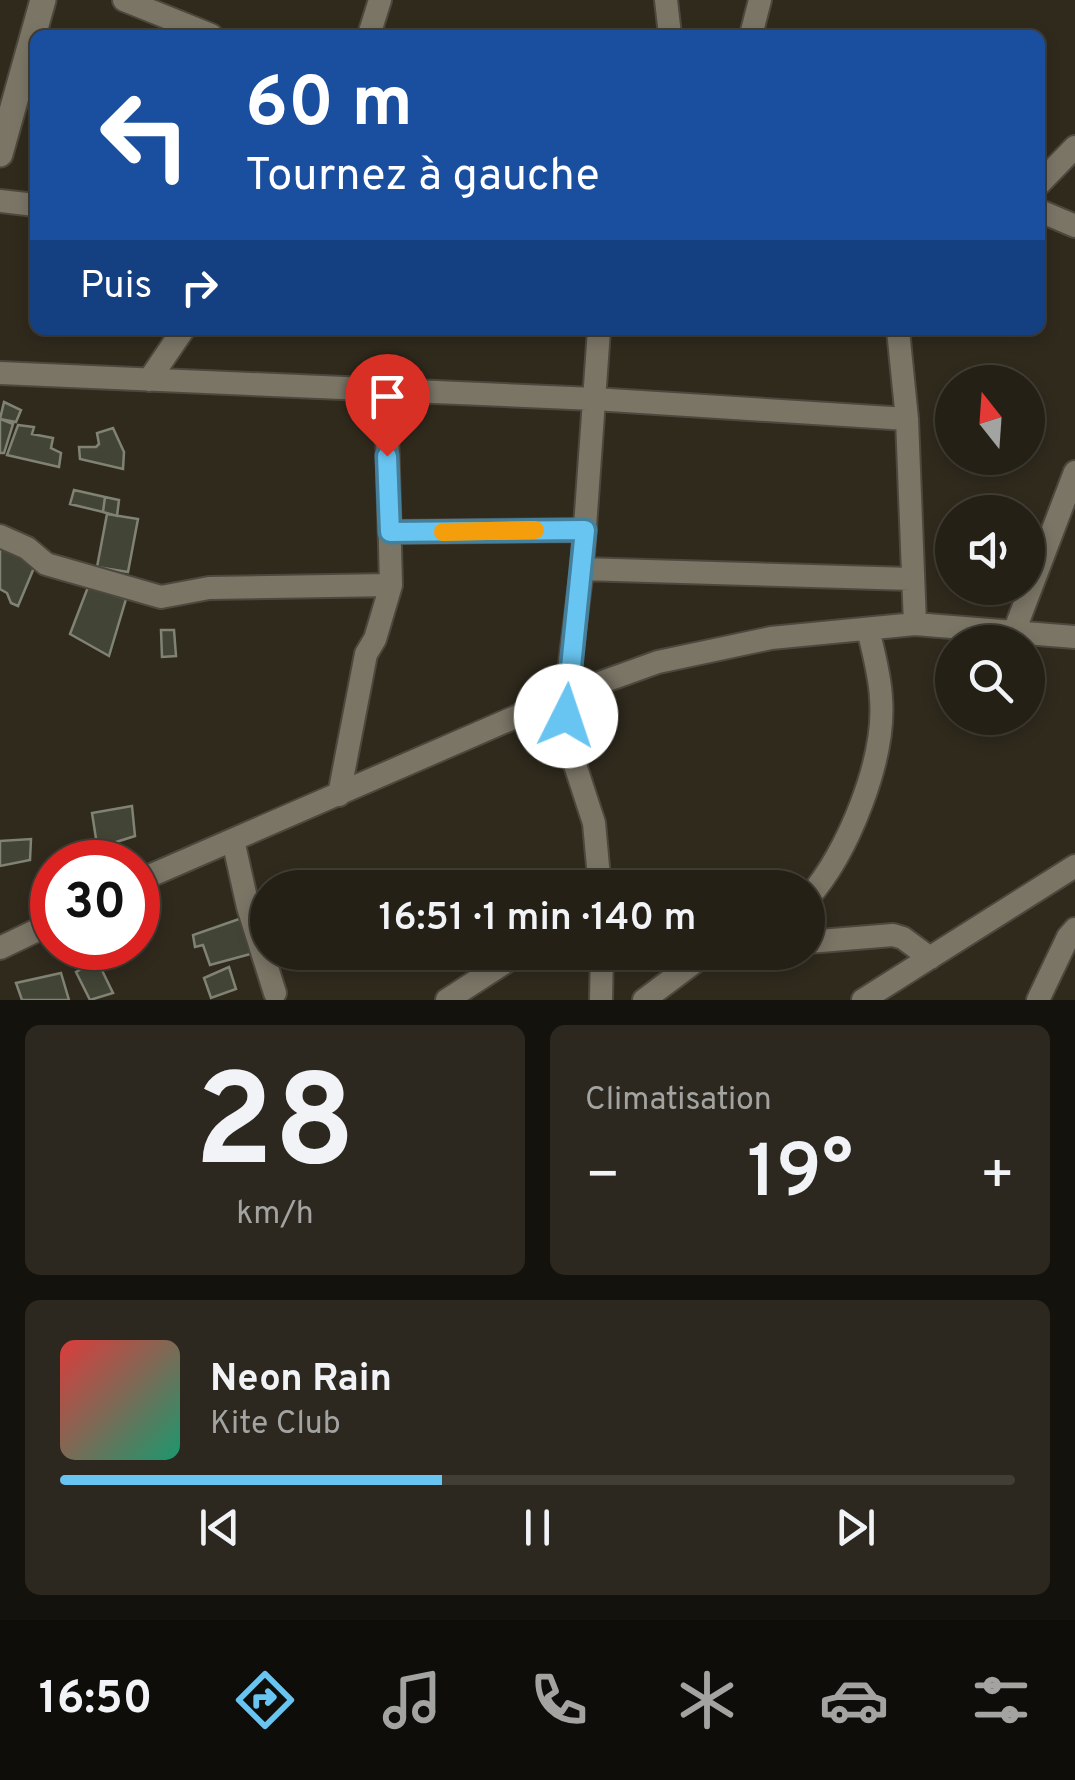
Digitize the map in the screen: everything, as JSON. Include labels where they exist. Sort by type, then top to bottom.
[{"type":"street","points":[[35,30],[43,0]]},
{"type":"street","points":[[124,0],[199,30]]},
{"type":"street","points":[[371,30],[380,0]]},
{"type":"street","points":[[666,0],[669,30]]},
{"type":"street","points":[[752,30],[760,0]]},
{"type":"street","points":[[0,154],[30,47]]},
{"type":"street","points":[[1045,179],[1075,148]]},
{"type":"street","points":[[0,201],[30,204]]},
{"type":"street","points":[[1045,213],[1075,226]]},
{"type":"street","points":[[149,380],[180,335]]},
{"type":"street","points":[[598,870],[594,823],[566,737],[566,695],[582,569],[599,335]]},
{"type":"street","points":[[899,335],[907,419],[915,624]]},
{"type":"street","points":[[0,373],[594,399],[907,419]]},
{"type":"street","points":[[338,795],[366,654],[376,639],[391,585],[386,392]]},
{"type":"street","points":[[1017,625],[1075,472]]},
{"type":"street","points":[[390,532],[585,530]]},
{"type":"street","points":[[0,536],[28,548],[46,564],[160,597],[209,588],[391,585]]},
{"type":"street","points":[[582,569],[911,579]]},
{"type":"street","points":[[160,872],[566,695],[658,662],[772,638],[915,624],[935,626]]},
{"type":"street","points":[[825,878],[850,834],[877,754],[882,698],[868,629]]},
{"type":"street","points":[[1045,635],[1075,637]]},
{"type":"street","points":[[233,840],[248,907],[275,993]]},
{"type":"street","points":[[862,1000],[1075,866]]},
{"type":"street","points":[[1038,1000],[1075,929]]},
{"type":"street","points":[[0,948],[30,934]]},
{"type":"street","points":[[825,941],[893,935],[930,958]]},
{"type":"street","points":[[446,1000],[469,992],[498,970]]},
{"type":"street","points":[[601,1000],[602,970]]},
{"type":"street","points":[[644,1000],[684,970]]},
{"type":"building","points":[[4,402],[21,410],[16,422],[0,419]]},
{"type":"building","points":[[0,419],[13,424],[4,453],[0,453]]},
{"type":"building","points":[[18,425],[34,427],[32,434],[53,438],[51,448],[61,453],[59,467],[7,455]]},
{"type":"building","points":[[113,428],[124,452],[123,469],[80,459],[79,447],[96,447],[97,433]]},
{"type":"building","points":[[74,490],[105,497],[103,512],[70,504]]},
{"type":"building","points":[[105,497],[119,500],[117,516],[103,512]]},
{"type":"building","points":[[107,514],[138,519],[128,572],[97,567]]},
{"type":"building","points":[[0,545],[36,563],[18,606],[0,589]]},
{"type":"building","points":[[88,587],[126,599],[109,656],[70,634]]},
{"type":"building","points":[[161,630],[174,630],[176,656],[162,657]]},
{"type":"building","points":[[132,806],[135,836],[96,840],[92,813]]},
{"type":"building","points":[[31,839],[30,860],[0,866],[0,841]]},
{"type":"building","points":[[245,917],[250,954],[210,965],[203,945],[195,947],[193,935]]},
{"type":"building","points":[[229,967],[236,989],[211,998],[204,978]]},
{"type":"building","points":[[102,970],[113,993],[90,1000],[76,972]]},
{"type":"building","points":[[61,973],[69,1000],[22,1000],[16,983]]},
{"type":"slow traffic","points":[[443,532],[535,530]]},
{"type":"route","points":[[387,456],[390,532],[585,530],[566,716]]}]
